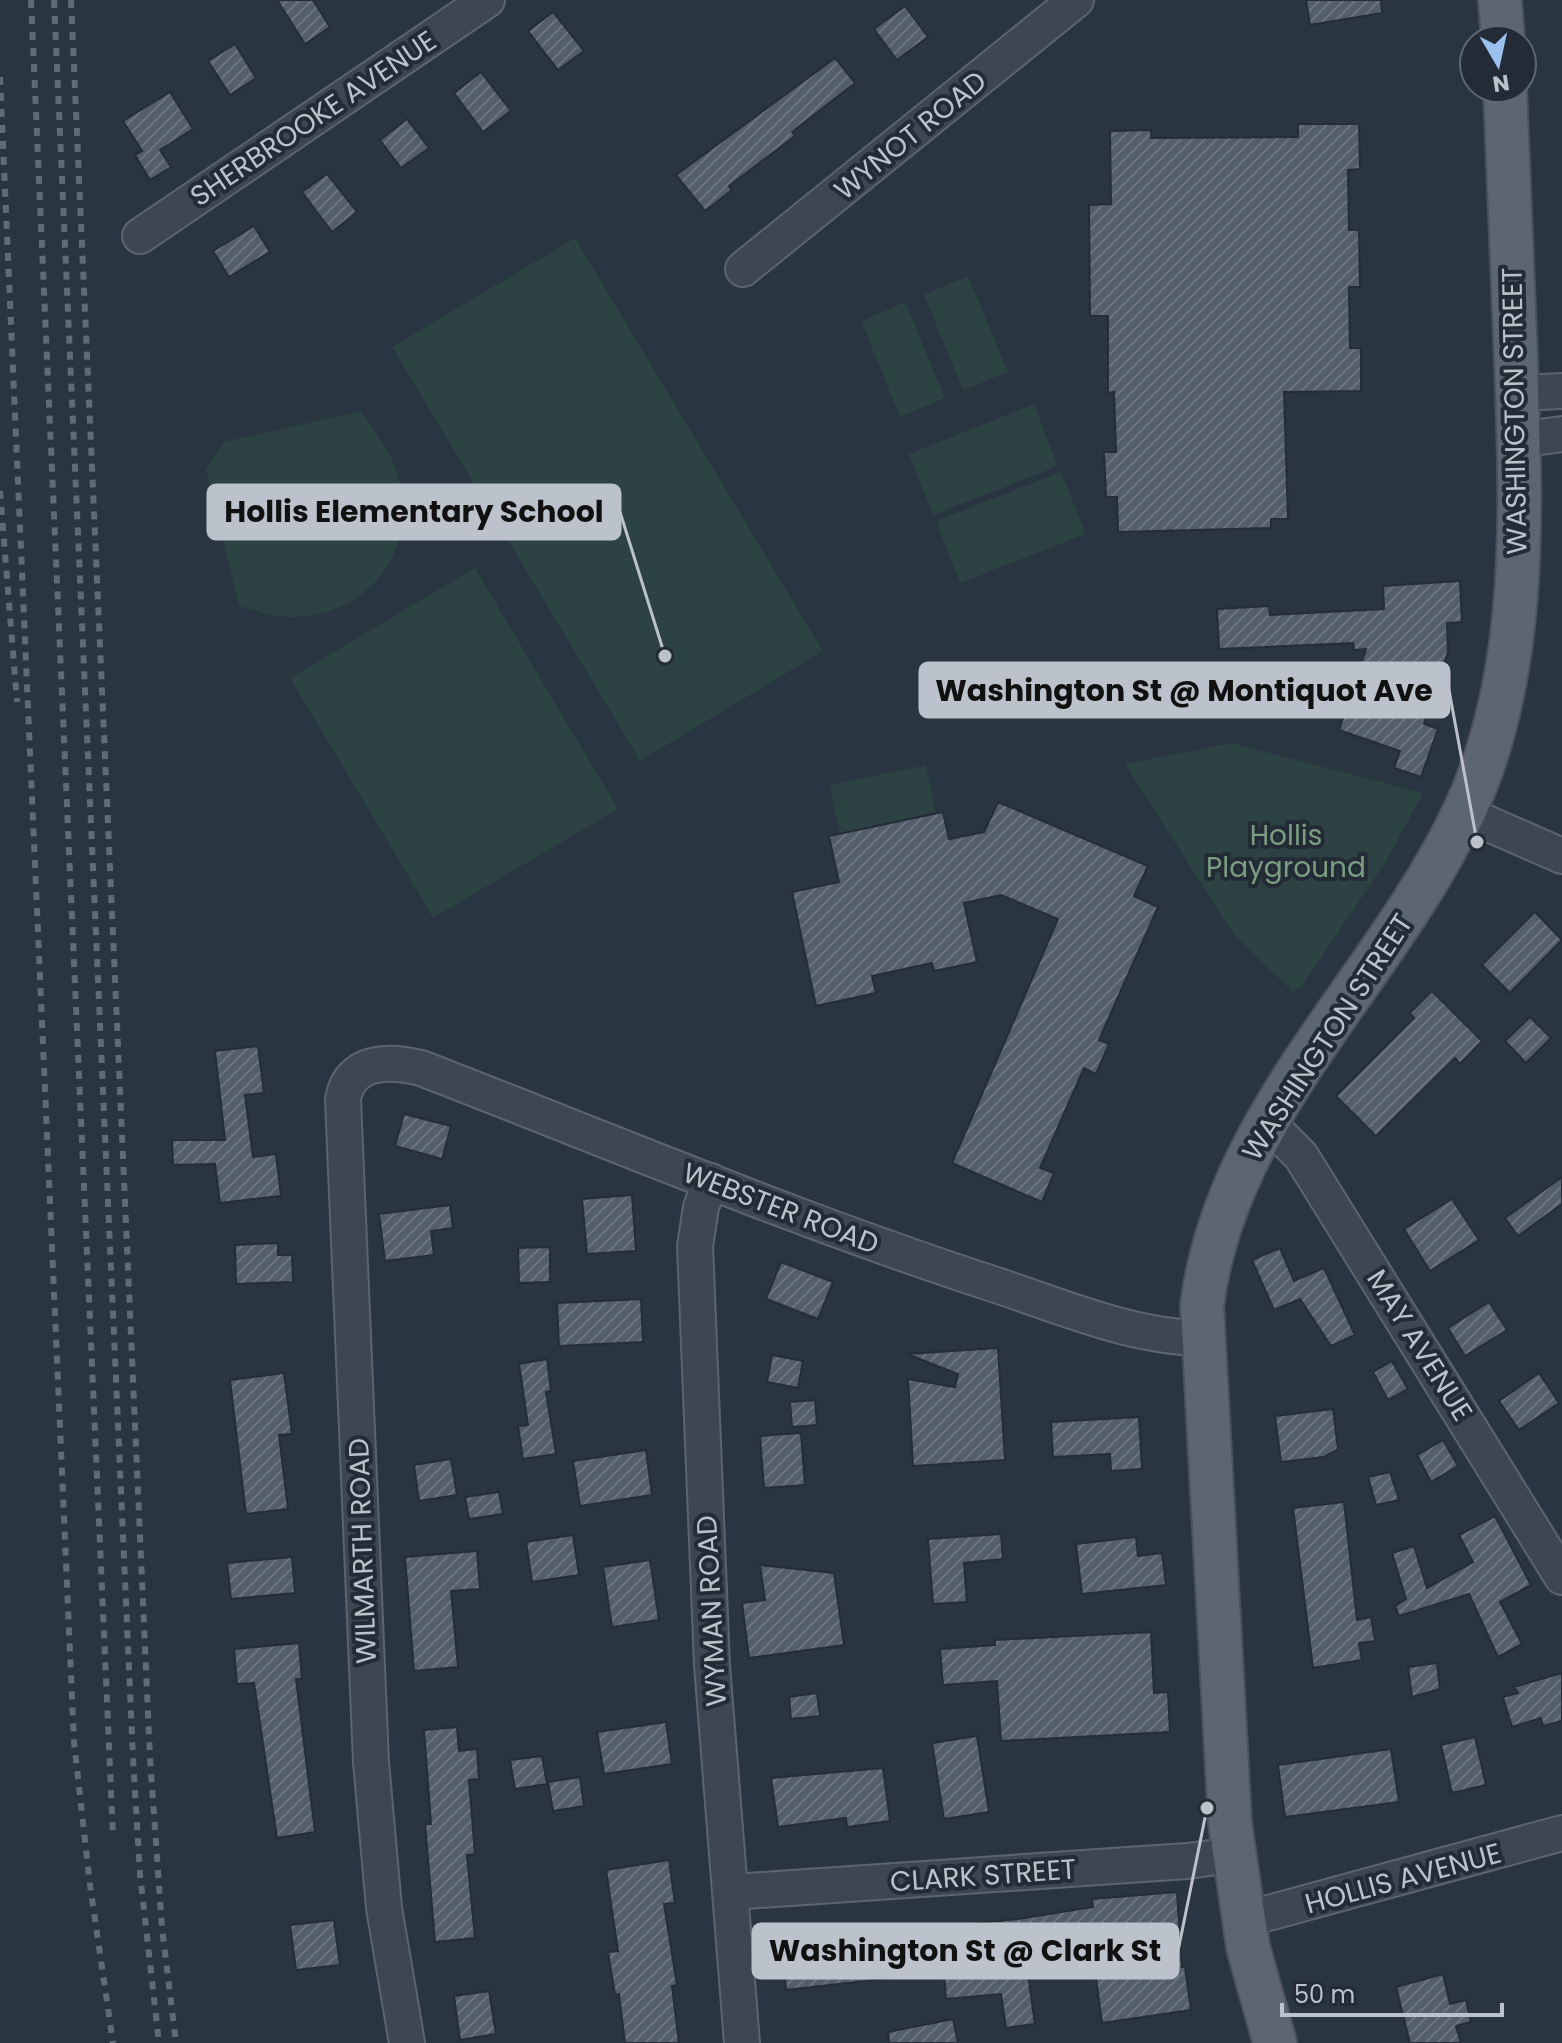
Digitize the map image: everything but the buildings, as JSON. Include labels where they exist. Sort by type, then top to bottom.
[{"type":"main road","points":[[1500,0],[1502,24]]},
{"type":"main road","name":"WASHINGTON STREET","points":[[1275,2043],[1243,1920],[1233,1855],[1201,1338],[1204,1290],[1220,1223],[1239,1175],[1267,1122],[1425,884],[1464,813],[1493,733],[1509,648],[1520,498],[1506,104]]},
{"type":"street","name":"SHERBROOKE AVENUE","points":[[140,236],[487,0]]},
{"type":"street","name":"WYNOT ROAD","points":[[743,269],[1076,0]]},
{"type":"street","points":[[1517,393],[1562,391]]},
{"type":"street","points":[[1518,440],[1562,434]]},
{"type":"street","points":[[1464,813],[1562,856]]},
{"type":"street","name":"WEBSTER ROAD","points":[[367,1067],[395,1063],[421,1068],[866,1242],[1149,1332],[1201,1338]]},
{"type":"street","name":"WILMARTH ROAD","points":[[367,1067],[349,1077],[345,1087],[344,1126],[371,1762],[384,1908],[407,2043]]},
{"type":"street","name":"MAY AVENUE","points":[[1267,1122],[1301,1156],[1562,1577]]},
{"type":"street","name":"WYMAN ROAD","points":[[711,1181],[701,1207],[695,1246],[712,1665],[742,2043]]},
{"type":"street","name":"HOLLIS AVENUE","points":[[1243,1920],[1562,1833]]},
{"type":"street","name":"CLARK STREET","points":[[732,1892],[1233,1855]]},
{"type":"green space","points":[[575,238],[823,651],[640,761],[392,347]]},
{"type":"green space","points":[[968,276],[1008,372],[963,390],[924,295]]},
{"type":"green space","points":[[905,302],[945,398],[900,417],[861,321]]},
{"type":"green space","points":[[1034,404],[1058,466],[933,515],[909,454]]},
{"type":"green space","points":[[361,411],[390,456],[401,486],[404,512],[392,558],[379,578],[362,594],[342,606],[318,614],[279,616],[239,606],[206,469],[224,442]]},
{"type":"green space","points":[[1061,472],[1086,534],[960,583],[936,521]]},
{"type":"green space","points":[[475,568],[618,809],[433,918],[290,678]]},
{"type":"green space","name":"Hollis Playground","points":[[1231,743],[1423,793],[1387,860],[1302,986],[1293,992],[1234,935],[1125,764]]},
{"type":"green space","points":[[926,765],[936,812],[840,833],[829,785]]},
{"type":"railway","points":[[31,0],[113,1835]]},
{"type":"railway","points":[[54,0],[133,1758],[140,1874],[159,2043]]},
{"type":"railway","points":[[71,0],[150,1758],[162,1928],[176,2043]]},
{"type":"railway","points":[[0,77],[74,1742],[90,1885],[113,2043]]},
{"type":"railway","points":[[0,491],[17,702]]},
{"type":"place","name":"Hollis Elementary School","points":[[665,656]]},
{"type":"place","name":"Washington St @ Montiquot Ave","points":[[1477,842]]},
{"type":"place","name":"Washington St @ Clark St","points":[[1207,1808]]}]
